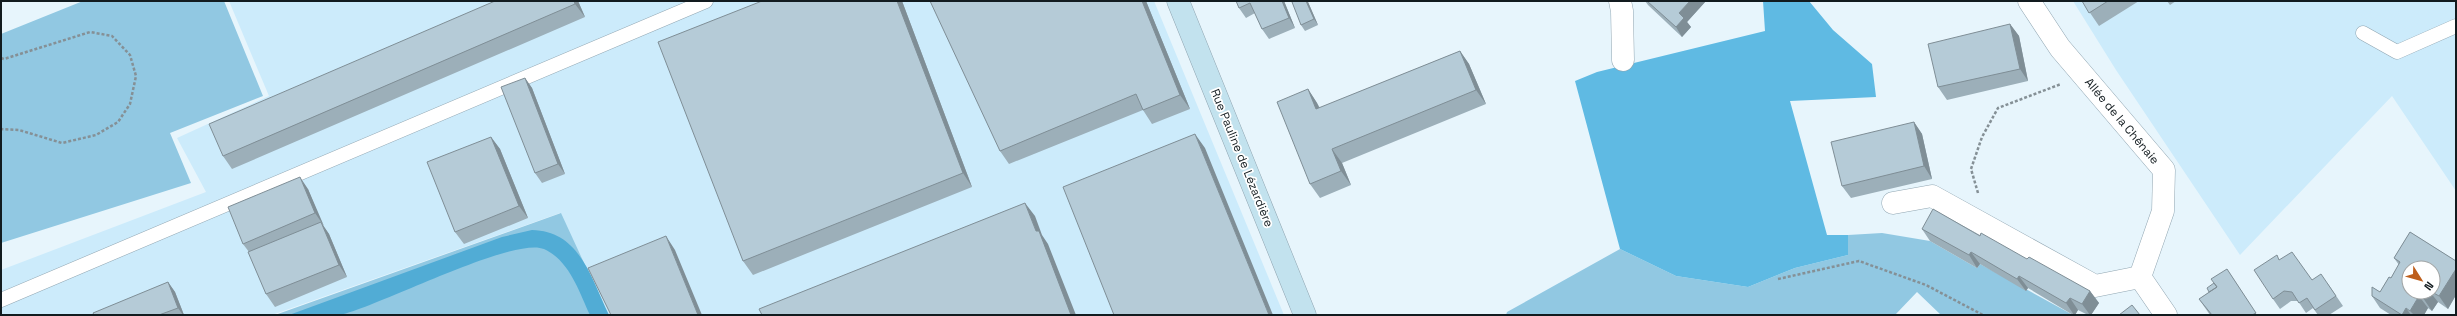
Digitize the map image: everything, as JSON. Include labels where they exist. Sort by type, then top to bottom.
[{"type":"main road","name":"Rue Pauline de Lézardière","points":[[1178,1],[1305,315]]},
{"type":"street","points":[[1620,1],[1622,11],[1623,60]]},
{"type":"street","name":"Allée de la Chênaie","points":[[2028,1],[2060,48],[2164,170],[2163,211],[2140,277]]},
{"type":"street","points":[[1893,203],[1932,196],[2095,286],[2140,277],[2166,315]]},
{"type":"lane","points":[[1,300],[706,1]]},
{"type":"lane","points":[[2363,33],[2397,52],[2456,26]]},
{"type":"path","points":[[1,58],[4,59],[90,32],[112,36],[130,55],[136,76],[130,104],[118,122],[96,135],[62,143],[19,130],[1,129]]},
{"type":"path","points":[[1979,196],[1971,169],[1982,137],[1998,108],[2084,76]]},
{"type":"path","points":[[1778,279],[1859,261],[1926,285],[1983,315]]},
{"type":"shaded area","points":[[83,1],[224,1],[263,96],[170,133],[191,183],[1,243],[1,34]]},
{"type":"shaded area","points":[[229,1],[1154,1],[1284,315],[608,315],[560,213],[272,315],[1,315],[1,270],[206,192],[177,138],[269,96]]},
{"type":"shaded area","points":[[1763,1],[1809,1],[1833,30],[1872,64],[1876,97],[1790,101],[1827,235],[1848,235],[1848,255],[1795,268],[1748,287],[1676,276],[1620,249],[1575,81],[1597,72],[1765,31]]},
{"type":"shaded area","points":[[2073,1],[2456,1],[2456,191],[2392,96],[2240,255],[2116,70]]},
{"type":"shaded area","points":[[561,213],[608,315],[275,315]]},
{"type":"shaded area","points":[[532,230],[548,232],[562,238],[573,248],[582,259],[589,272],[609,315],[590,315],[573,278],[561,261],[544,249],[528,248],[505,253],[477,262],[385,299],[340,315],[289,315],[502,237]]},
{"type":"shaded area","points":[[1882,233],[1930,241],[1977,268],[1980,264],[2073,315],[1941,315],[1917,292],[1895,315],[1506,315],[1507,312],[1620,249],[1676,276],[1748,287],[1795,268],[1848,255],[1848,235]]},
{"type":"building","points":[[495,1],[574,1],[575,4],[223,156],[209,124]]},
{"type":"building","points":[[762,1],[897,1],[963,173],[743,261],[658,42]]},
{"type":"building","points":[[930,1],[1142,1],[1180,95],[1143,110],[1136,94],[1000,151]]},
{"type":"building","points":[[1236,1],[1282,1],[1289,18],[1262,29],[1250,3],[1239,8]]},
{"type":"building","points":[[1306,1],[1314,19],[1301,25],[1292,2]]},
{"type":"building","points":[[1647,1],[1690,1],[1679,13],[1684,18],[1676,27]]},
{"type":"building","points":[[2082,1],[2108,1],[2089,13]]},
{"type":"building","points":[[2010,24],[2020,69],[1938,87],[1928,44]]},
{"type":"building","points":[[1460,51],[1476,90],[1332,149],[1341,171],[1310,184],[1277,102],[1308,89],[1316,109]]},
{"type":"building","points":[[525,78],[558,164],[535,173],[501,87]]},
{"type":"building","points":[[1914,122],[1924,166],[1842,186],[1831,142]]},
{"type":"building","points":[[1195,134],[1269,315],[1114,315],[1063,187]]},
{"type":"building","points":[[491,137],[519,206],[455,232],[427,162]]},
{"type":"building","points":[[300,177],[315,213],[243,244],[228,207]]},
{"type":"building","points":[[1025,203],[1036,231],[1039,231],[1071,315],[762,315],[759,309]]},
{"type":"building","points":[[1933,209],[1980,236],[1981,233],[2027,259],[2029,257],[2090,291],[2082,304],[2070,298],[2066,303],[2019,276],[2017,279],[1971,252],[1969,255],[1922,229]]},
{"type":"building","points":[[321,222],[339,265],[266,294],[248,252]]},
{"type":"building","points":[[2410,232],[2456,261],[2456,269],[2441,293],[2441,260],[2401,260],[2401,300],[2417,300],[2410,311],[2406,308],[2402,315],[2372,296],[2372,287],[2380,292],[2389,277],[2391,278],[2400,262],[2394,258]]},
{"type":"building","points":[[666,236],[698,315],[611,315],[588,268]]},
{"type":"building","points":[[2292,252],[2312,280],[2321,274],[2336,296],[2315,310],[2307,298],[2299,303],[2292,292],[2284,291],[2273,299],[2254,270],[2277,255],[2279,260]]},
{"type":"building","points":[[2227,269],[2256,313],[2252,315],[2212,315],[2199,299],[2217,287],[2211,279]]},
{"type":"building","points":[[168,282],[178,308],[159,315],[94,315],[93,313]]},
{"type":"building","points":[[2214,283],[2217,287],[2209,292],[2207,288]]},
{"type":"building","points":[[2132,305],[2140,315],[2119,315]]}]
